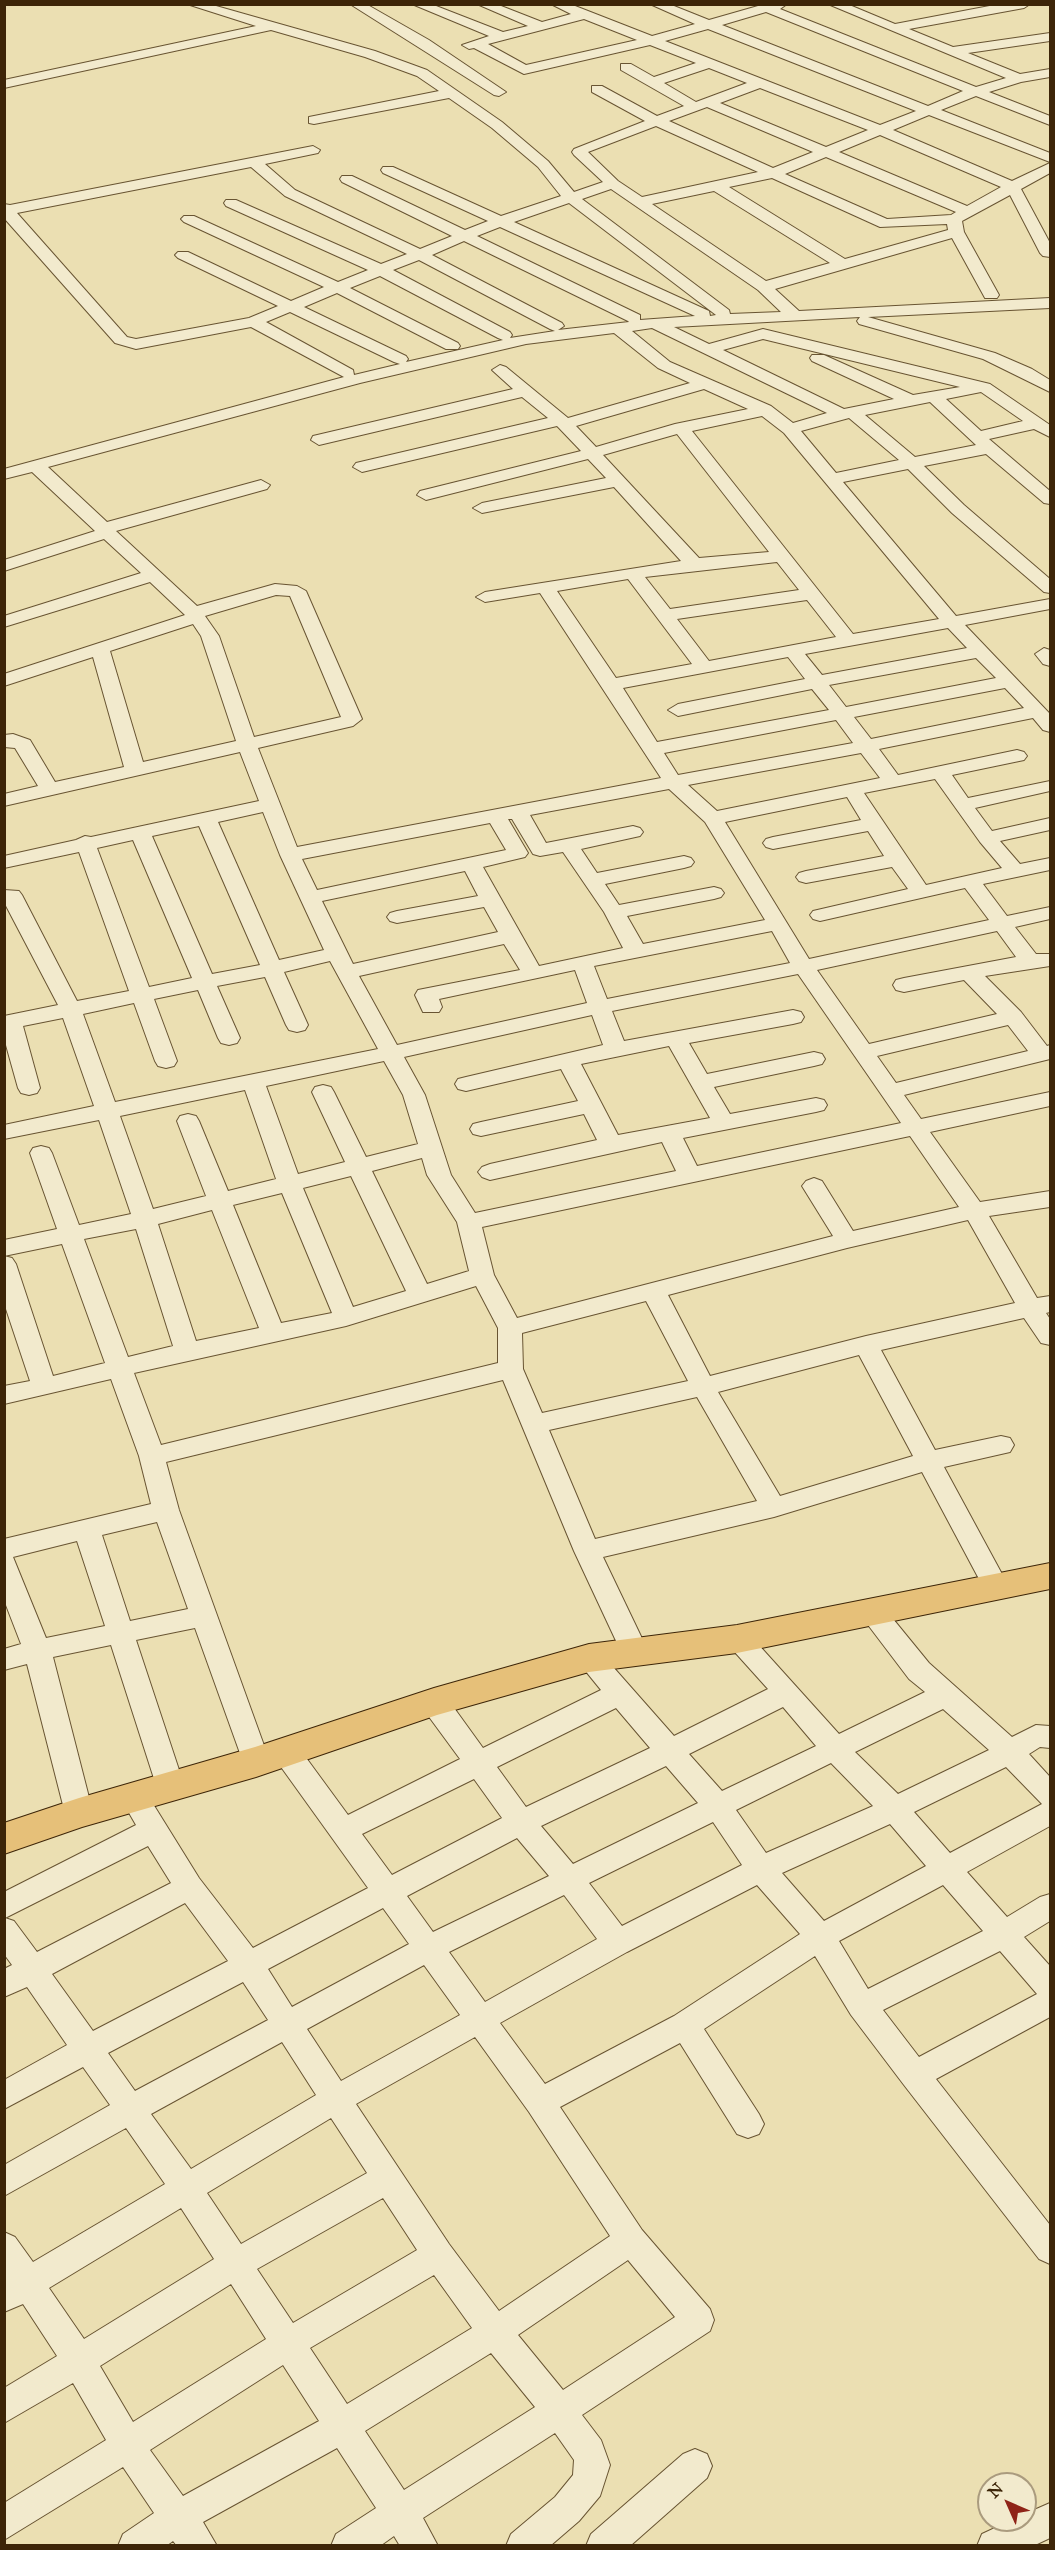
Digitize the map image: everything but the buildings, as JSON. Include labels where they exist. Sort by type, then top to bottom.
[{"type":"main road","points":[[4,1839],[79,1813],[135,1799],[271,1757],[434,1702],[589,1658],[737,1639],[871,1610],[1050,1576]]},
{"type":"street","points":[[193,4],[397,63],[422,73],[497,125],[543,164],[569,196],[729,316],[763,334],[914,402]]},
{"type":"street","points":[[356,4],[437,51],[499,92]]},
{"type":"street","points":[[418,4],[504,37]]},
{"type":"street","points":[[483,4],[544,27]]},
{"type":"street","points":[[557,4],[883,131],[1013,187],[1050,254]]},
{"type":"street","points":[[656,4],[1050,158]]},
{"type":"street","points":[[726,4],[750,13]]},
{"type":"street","points":[[834,4],[1019,78]]},
{"type":"street","points":[[894,28],[1024,4]]},
{"type":"street","points":[[476,43],[524,69],[651,41],[775,7],[974,92],[1050,121]]},
{"type":"street","points":[[437,51],[504,37],[584,15]]},
{"type":"street","points":[[4,84],[268,27]]},
{"type":"street","points":[[951,51],[1050,37]]},
{"type":"street","points":[[654,82],[709,63]]},
{"type":"street","points":[[626,67],[700,104],[827,154],[959,221],[991,295]]},
{"type":"street","points":[[639,202],[772,174],[827,154],[974,92],[1019,78],[1050,73]]},
{"type":"street","points":[[760,83],[581,150],[582,157],[613,184],[764,287],[793,313],[841,315],[1050,303]]},
{"type":"street","points":[[597,89],[656,121],[772,174],[835,199],[885,224],[959,221]]},
{"type":"street","points":[[314,120],[452,93]]},
{"type":"street","points":[[5,210],[313,150]]},
{"type":"street","points":[[254,162],[290,193],[419,254],[556,326]]},
{"type":"street","points":[[764,287],[844,266],[959,221],[1050,167]]},
{"type":"street","points":[[388,170],[703,314]]},
{"type":"street","points":[[347,179],[634,318]]},
{"type":"street","points":[[5,210],[125,342],[141,343],[253,322],[501,221],[569,196],[613,184]]},
{"type":"street","points":[[718,186],[844,266]]},
{"type":"street","points":[[231,203],[381,270],[504,335]]},
{"type":"street","points":[[189,219],[336,287],[452,346]]},
{"type":"street","points":[[183,255],[400,359]]},
{"type":"street","points":[[4,474],[356,379],[526,339],[729,316],[793,313],[991,295],[1050,293]]},
{"type":"street","points":[[895,312],[889,320],[899,330]]},
{"type":"street","points":[[4,464],[400,359],[504,335],[556,326],[634,318],[703,314],[729,316]]},
{"type":"street","points":[[841,315],[989,356],[1026,372],[1050,387]]},
{"type":"street","points":[[253,322],[346,373]]},
{"type":"street","points":[[656,324],[847,413],[912,463],[958,509],[1050,588]]},
{"type":"street","points":[[617,327],[664,365],[765,410],[790,429],[951,621],[1042,709]]},
{"type":"street","points":[[708,349],[763,334],[984,387],[1044,428]]},
{"type":"street","points":[[500,370],[562,422],[694,564]]},
{"type":"street","points":[[362,467],[562,422],[706,382]]},
{"type":"street","points":[[790,429],[847,413],[984,387]]},
{"type":"street","points":[[319,440],[525,391]]},
{"type":"street","points":[[934,397],[983,443],[1050,499]]},
{"type":"street","points":[[426,495],[681,428],[765,410]]},
{"type":"street","points":[[681,428],[848,640]]},
{"type":"street","points":[[830,479],[912,463],[1044,428]]},
{"type":"street","points":[[36,466],[195,615],[210,636],[269,805],[290,855],[336,953],[414,1095],[439,1175],[469,1222],[482,1275],[510,1328],[511,1369],[588,1551],[634,1651]]},
{"type":"street","points":[[482,508],[617,481]]},
{"type":"street","points":[[4,566],[104,531],[261,485]]},
{"type":"street","points":[[484,597],[694,564],[782,556]]},
{"type":"street","points":[[633,573],[705,668]]},
{"type":"street","points":[[4,622],[154,575]]},
{"type":"street","points":[[545,587],[654,749],[673,782],[713,818],[803,966],[891,1091],[915,1130],[1040,1306],[1050,1336]]},
{"type":"street","points":[[4,680],[275,589],[297,591],[352,717],[346,722],[4,800]]},
{"type":"street","points":[[667,615],[811,594]]},
{"type":"street","points":[[611,685],[1050,604]]},
{"type":"street","points":[[100,649],[135,770]]},
{"type":"street","points":[[793,651],[893,782]]},
{"type":"street","points":[[678,710],[982,651]]},
{"type":"street","points":[[654,749],[1011,681]]},
{"type":"street","points":[[290,855],[866,746],[1042,709]]},
{"type":"street","points":[[4,741],[13,740],[23,744],[49,789]]},
{"type":"street","points":[[713,818],[1017,756]]},
{"type":"street","points":[[940,772],[987,838],[1015,871]]},
{"type":"street","points":[[963,805],[1046,786]]},
{"type":"street","points":[[853,791],[897,860],[921,892]]},
{"type":"street","points":[[4,862],[269,805]]},
{"type":"street","points":[[519,813],[540,850],[633,832]]},
{"type":"street","points":[[311,897],[518,853],[497,817]]},
{"type":"street","points":[[206,818],[297,1025]]},
{"type":"street","points":[[773,843],[873,824]]},
{"type":"street","points":[[987,838],[1050,824]]},
{"type":"street","points":[[140,832],[229,1038]]},
{"type":"street","points":[[85,843],[166,1061]]},
{"type":"street","points":[[568,845],[614,912],[636,951]]},
{"type":"street","points":[[806,878],[897,860]]},
{"type":"street","points":[[592,880],[684,862]]},
{"type":"street","points":[[471,864],[533,974]]},
{"type":"street","points":[[820,915],[1050,864]]},
{"type":"street","points":[[970,881],[1003,925],[1040,960]]},
{"type":"street","points":[[7,890],[70,1010],[145,1219],[187,1351]]},
{"type":"street","points":[[614,912],[714,893]]},
{"type":"street","points":[[397,917],[491,900]]},
{"type":"street","points":[[4,1132],[392,1053],[599,1007],[1003,925],[1050,913]]},
{"type":"street","points":[[431,1007],[426,995],[778,924]]},
{"type":"street","points":[[348,972],[510,936]]},
{"type":"street","points":[[29,1088],[8,1022],[271,969],[336,953]]},
{"type":"street","points":[[904,985],[1040,960]]},
{"type":"street","points":[[582,962],[616,1048]]},
{"type":"street","points":[[891,1091],[1046,1053],[969,973]]},
{"type":"street","points":[[466,1084],[616,1048],[793,1017]]},
{"type":"street","points":[[863,1052],[1013,1017]]},
{"type":"street","points":[[675,1038],[724,1123]]},
{"type":"street","points":[[568,1059],[611,1144]]},
{"type":"street","points":[[700,1083],[814,1059]]},
{"type":"street","points":[[253,1081],[290,1185],[346,1318]]},
{"type":"street","points":[[323,1092],[420,1295]]},
{"type":"street","points":[[469,1222],[915,1130],[1050,1099]]},
{"type":"street","points":[[481,1129],[592,1105]]},
{"type":"street","points":[[490,1172],[611,1144],[816,1105]]},
{"type":"street","points":[[188,1121],[273,1334]]},
{"type":"street","points":[[669,1133],[690,1176]]},
{"type":"street","points":[[4,1248],[145,1219],[429,1149]]},
{"type":"street","points":[[41,1153],[117,1367],[152,1456],[166,1510],[203,1616],[271,1757],[343,1830],[540,2102],[632,2240],[698,2320],[401,2514],[348,2546]]},
{"type":"street","points":[[814,1186],[848,1240]]},
{"type":"street","points":[[510,1328],[848,1240],[974,1211],[1050,1199]]},
{"type":"street","points":[[4,1264],[44,1388]]},
{"type":"street","points":[[4,1395],[44,1388],[117,1367],[187,1351],[346,1318],[482,1275]]},
{"type":"street","points":[[653,1290],[703,1387],[774,1507]]},
{"type":"street","points":[[535,1424],[703,1387],[866,1345],[1040,1306]]},
{"type":"street","points":[[866,1345],[996,1587]]},
{"type":"street","points":[[152,1456],[511,1369]]},
{"type":"street","points":[[588,1551],[774,1507],[929,1461],[1001,1445]]},
{"type":"street","points":[[4,1549],[166,1510]]},
{"type":"street","points":[[87,1530],[118,1633],[171,1788]]},
{"type":"street","points":[[4,1564],[37,1650],[79,1813]]},
{"type":"street","points":[[871,1610],[919,1671],[1010,1752],[1050,1795]]},
{"type":"street","points":[[4,1660],[37,1650],[203,1616]]},
{"type":"street","points":[[737,1639],[787,1692],[836,1750],[948,1869],[1050,1987]]},
{"type":"street","points":[[589,1658],[719,1808],[761,1869],[820,1937],[862,2006],[1050,2249]]},
{"type":"street","points":[[4,2096],[87,2049],[521,1822],[600,1786],[787,1692]]},
{"type":"street","points":[[343,1830],[619,1694]]},
{"type":"street","points":[[4,2182],[131,2109],[429,1948],[719,1808],[947,1694]]},
{"type":"street","points":[[434,1702],[521,1822],[569,1879],[617,1943]]},
{"type":"street","points":[[16,2290],[185,2187],[335,2100],[617,1943],[761,1869],[894,1809],[1010,1752],[1036,1736],[1050,1737]]},
{"type":"street","points":[[135,1799],[189,1887],[249,1966],[438,2255],[589,2452],[593,2465],[588,2484],[567,2509],[523,2546]]},
{"type":"street","points":[[540,2102],[686,2025],[820,1937],[1050,1813]]},
{"type":"street","points":[[4,1906],[154,1829]]},
{"type":"street","points":[[17,1977],[189,1887]]},
{"type":"street","points":[[862,2006],[1003,1935],[1050,1906]]},
{"type":"street","points":[[4,1930],[17,1977],[87,2049],[131,2109],[289,2343],[421,2546]]},
{"type":"street","points":[[915,2075],[1050,2002]]},
{"type":"street","points":[[686,2025],[748,2124]]},
{"type":"street","points":[[4,2407],[235,2264],[388,2178]]},
{"type":"street","points":[[135,2546],[177,2518],[344,2426],[495,2332],[632,2240]]},
{"type":"street","points":[[4,2247],[16,2290],[79,2361],[128,2446],[177,2518],[200,2546]]},
{"type":"street","points":[[4,2523],[289,2343],[438,2255]]},
{"type":"street","points":[[603,2546],[695,2466]]},
{"type":"street","points":[[994,2546],[1050,2520]]}]
